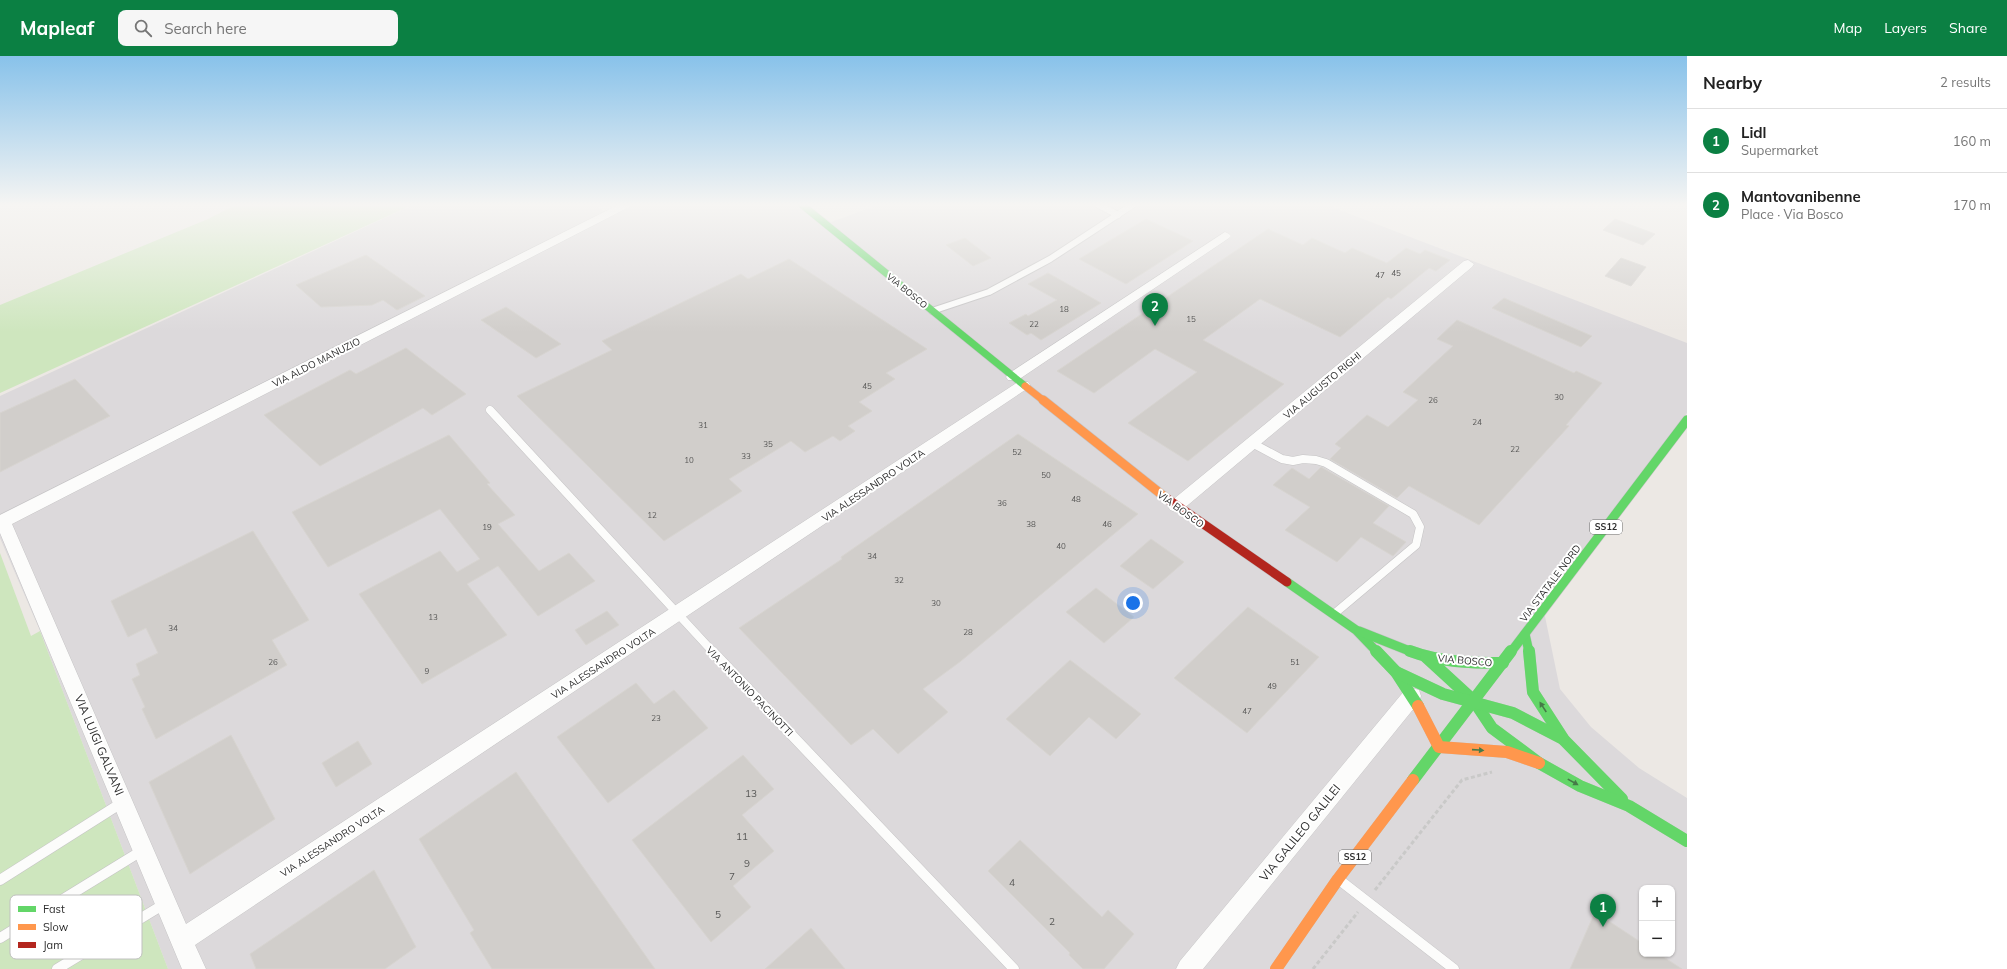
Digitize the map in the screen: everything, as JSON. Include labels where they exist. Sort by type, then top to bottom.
[{"type":"main road","name":"VIA BOSCO","points":[[853,247],[1018,381],[1176,506],[1356,630],[1396,672],[1421,710],[1439,747]]},
{"type":"main road","name":"VIA STATALE NORD","points":[[1474,701],[1687,420]]},
{"type":"main road","name":"VIA BOSCO","points":[[1356,630],[1426,657],[1471,662],[1503,663]]},
{"type":"main road","points":[[1525,634],[1530,654],[1533,692],[1564,740],[1629,806]]},
{"type":"main road","name":"VIA BOSCO","points":[[1426,657],[1474,701]]},
{"type":"main road","name":"VIA BOSCO","points":[[1396,672],[1443,694],[1474,701]]},
{"type":"main road","points":[[1474,701],[1513,713],[1564,740]]},
{"type":"main road","points":[[1474,701],[1492,728],[1539,763],[1580,786],[1629,806],[1687,840]]},
{"type":"main road","name":"SS12","points":[[1276,969],[1338,879],[1474,701]]},
{"type":"main road","points":[[1439,747],[1507,752],[1539,763]]},
{"type":"street","name":"VIA ALDO MANUZIO","points":[[3,521],[546,247]]},
{"type":"street","points":[[1018,381],[1210,247]]},
{"type":"street","name":"VIA AUGUSTO RIGHI","points":[[1176,506],[1468,264]]},
{"type":"street","name":"VIA ALESSANDRO VOLTA","points":[[182,940],[677,614],[1018,381]]},
{"type":"street","name":"VIA LUIGI GALVANI","points":[[3,521],[194,969]]},
{"type":"street","name":"VIA GALILEO GALILEI","points":[[1188,969],[1412,696]]},
{"type":"lane","points":[[932,311],[989,292],[1050,259],[1069,247]]},
{"type":"lane","name":"VIA ANTONIO PACINOTTI","points":[[490,410],[677,614],[1014,969]]},
{"type":"lane","points":[[1252,443],[1282,459],[1293,461],[1303,459],[1316,460],[1326,464],[1413,514],[1420,527],[1416,545],[1333,614]]},
{"type":"lane","points":[[0,880],[123,802]]},
{"type":"lane","points":[[70,895],[143,850]]},
{"type":"lane","points":[[1338,879],[1454,969]]},
{"type":"lane","points":[[142,917],[166,902]]},
{"type":"lane","points":[[0,938],[10,932]]},
{"type":"lane","points":[[57,969],[73,959]]},
{"type":"path","points":[[1313,969],[1462,780],[1498,770]]},
{"type":"shaded area","points":[[323,247],[1435,247],[1687,343],[1687,413],[1542,602],[1560,689],[1591,727],[1639,768],[1687,798],[1687,969],[168,969],[142,900],[142,895],[140,895],[40,631],[0,538],[0,396]]},
{"type":"green space","points":[[141,247],[321,247],[0,393],[0,305]]},
{"type":"green space","points":[[0,553],[31,636],[40,631],[140,895],[10,895],[10,959],[142,959],[142,900],[168,969],[0,969]]},
{"type":"building","points":[[948,247],[976,247],[991,258],[973,266]]},
{"type":"building","points":[[1100,247],[1184,247],[1126,284],[1079,259]]},
{"type":"building","points":[[1242,247],[1331,247],[1345,253],[1352,248],[1387,263],[1406,248],[1420,254],[1425,250],[1450,260],[1436,271],[1429,268],[1391,299],[1388,297],[1340,337],[1260,299],[1203,340],[1284,384],[1188,461],[1128,423],[1197,372],[1155,349],[1094,393],[1057,371]]},
{"type":"building","points":[[366,255],[425,296],[397,310],[383,300],[372,305],[321,307],[296,285]]},
{"type":"building","points":[[1621,258],[1646,267],[1631,286],[1605,276]]},
{"type":"building","points":[[789,259],[927,349],[886,373],[895,379],[859,402],[872,411],[848,426],[855,431],[840,441],[833,436],[805,452],[791,441],[729,479],[742,491],[664,541],[517,396],[612,350],[602,341],[741,274],[748,279]]},
{"type":"building","points":[[1048,273],[1101,303],[1041,340],[1031,333],[1027,335],[1009,323],[1026,314],[1028,316],[1057,300],[1028,284]]},
{"type":"building","points":[[1504,298],[1592,336],[1581,347],[1492,308]]},
{"type":"building","points":[[506,307],[561,344],[536,358],[481,320]]},
{"type":"building","points":[[1457,320],[1574,373],[1576,371],[1602,383],[1566,425],[1569,426],[1479,525],[1409,486],[1397,498],[1330,459],[1341,448],[1335,444],[1367,415],[1388,427],[1418,400],[1403,392],[1453,346],[1437,339]]},
{"type":"building","points":[[406,348],[466,394],[432,415],[423,408],[320,466],[264,415],[350,370],[356,374]]},
{"type":"building","points":[[75,379],[110,416],[0,472],[0,413]]},
{"type":"building","points":[[1018,434],[1138,514],[961,661],[923,689],[948,712],[898,754],[873,729],[851,745],[739,628],[842,559],[841,557]]},
{"type":"building","points":[[449,435],[490,483],[487,484],[515,515],[498,524],[539,571],[569,553],[595,581],[538,616],[498,566],[467,584],[507,635],[422,684],[359,594],[440,551],[457,572],[480,559],[440,509],[328,567],[292,512]]},
{"type":"building","points":[[1321,467],[1389,506],[1373,523],[1406,542],[1393,556],[1361,537],[1337,562],[1285,530],[1310,507],[1273,485],[1292,468],[1309,479]]},
{"type":"building","points":[[253,531],[309,620],[272,640],[287,665],[156,739],[142,709],[145,707],[132,679],[140,675],[136,664],[158,653],[146,628],[128,637],[111,601]]},
{"type":"building","points":[[1151,539],[1184,562],[1153,589],[1120,566]]},
{"type":"building","points":[[1096,588],[1134,617],[1104,643],[1066,612]]},
{"type":"building","points":[[1248,607],[1319,657],[1247,733],[1174,678]]},
{"type":"building","points":[[607,611],[619,625],[586,645],[575,630]]},
{"type":"building","points":[[1070,660],[1141,714],[1116,739],[1089,717],[1050,756],[1006,719]]},
{"type":"building","points":[[636,683],[654,704],[674,690],[708,728],[608,803],[557,737]]},
{"type":"building","points":[[231,735],[275,819],[190,874],[149,782]]},
{"type":"building","points":[[358,741],[372,764],[336,787],[322,763]]},
{"type":"building","points":[[743,755],[774,789],[742,815],[774,851],[733,886],[751,907],[711,942],[632,840]]},
{"type":"building","points":[[516,772],[655,969],[492,969],[470,933],[474,930],[419,839]]},
{"type":"building","points":[[1020,840],[1102,917],[1108,910],[1134,934],[1104,969],[1083,969],[1069,955],[1070,953],[988,871]]},
{"type":"building","points":[[374,870],[416,947],[385,969],[256,969],[250,954]]},
{"type":"building","points":[[1595,912],[1639,941],[1639,957],[1664,957],[1682,969],[1570,969]]},
{"type":"building","points":[[811,928],[845,969],[765,969]]},
{"type":"traffic: fast","points":[[853,247],[1025,386]]},
{"type":"traffic: fast","points":[[1413,780],[1687,420]]},
{"type":"traffic: fast","points":[[1287,582],[1356,630],[1396,672],[1418,706]]},
{"type":"traffic: fast","points":[[1359,631],[1426,657],[1471,663],[1503,663]]},
{"type":"traffic: fast","points":[[1525,634],[1530,654],[1533,692],[1564,740],[1622,799]]},
{"type":"traffic: fast","points":[[1426,657],[1474,701],[1492,728],[1539,763],[1580,786],[1629,806],[1687,841]]},
{"type":"traffic: fast","points":[[1396,672],[1443,694],[1513,713],[1563,739]]},
{"type":"traffic: slow","points":[[1025,386],[1166,498]]},
{"type":"traffic: slow","points":[[1418,706],[1439,747],[1507,752],[1539,763]]},
{"type":"traffic: slow","points":[[1276,969],[1338,879],[1413,780]]},
{"type":"traffic: jam","points":[[1166,498],[1287,582]]},
{"type":"place","name":"Mantovanibenne","points":[[1155,326]]},
{"type":"place","name":"Lidl","points":[[1603,927]]}]
